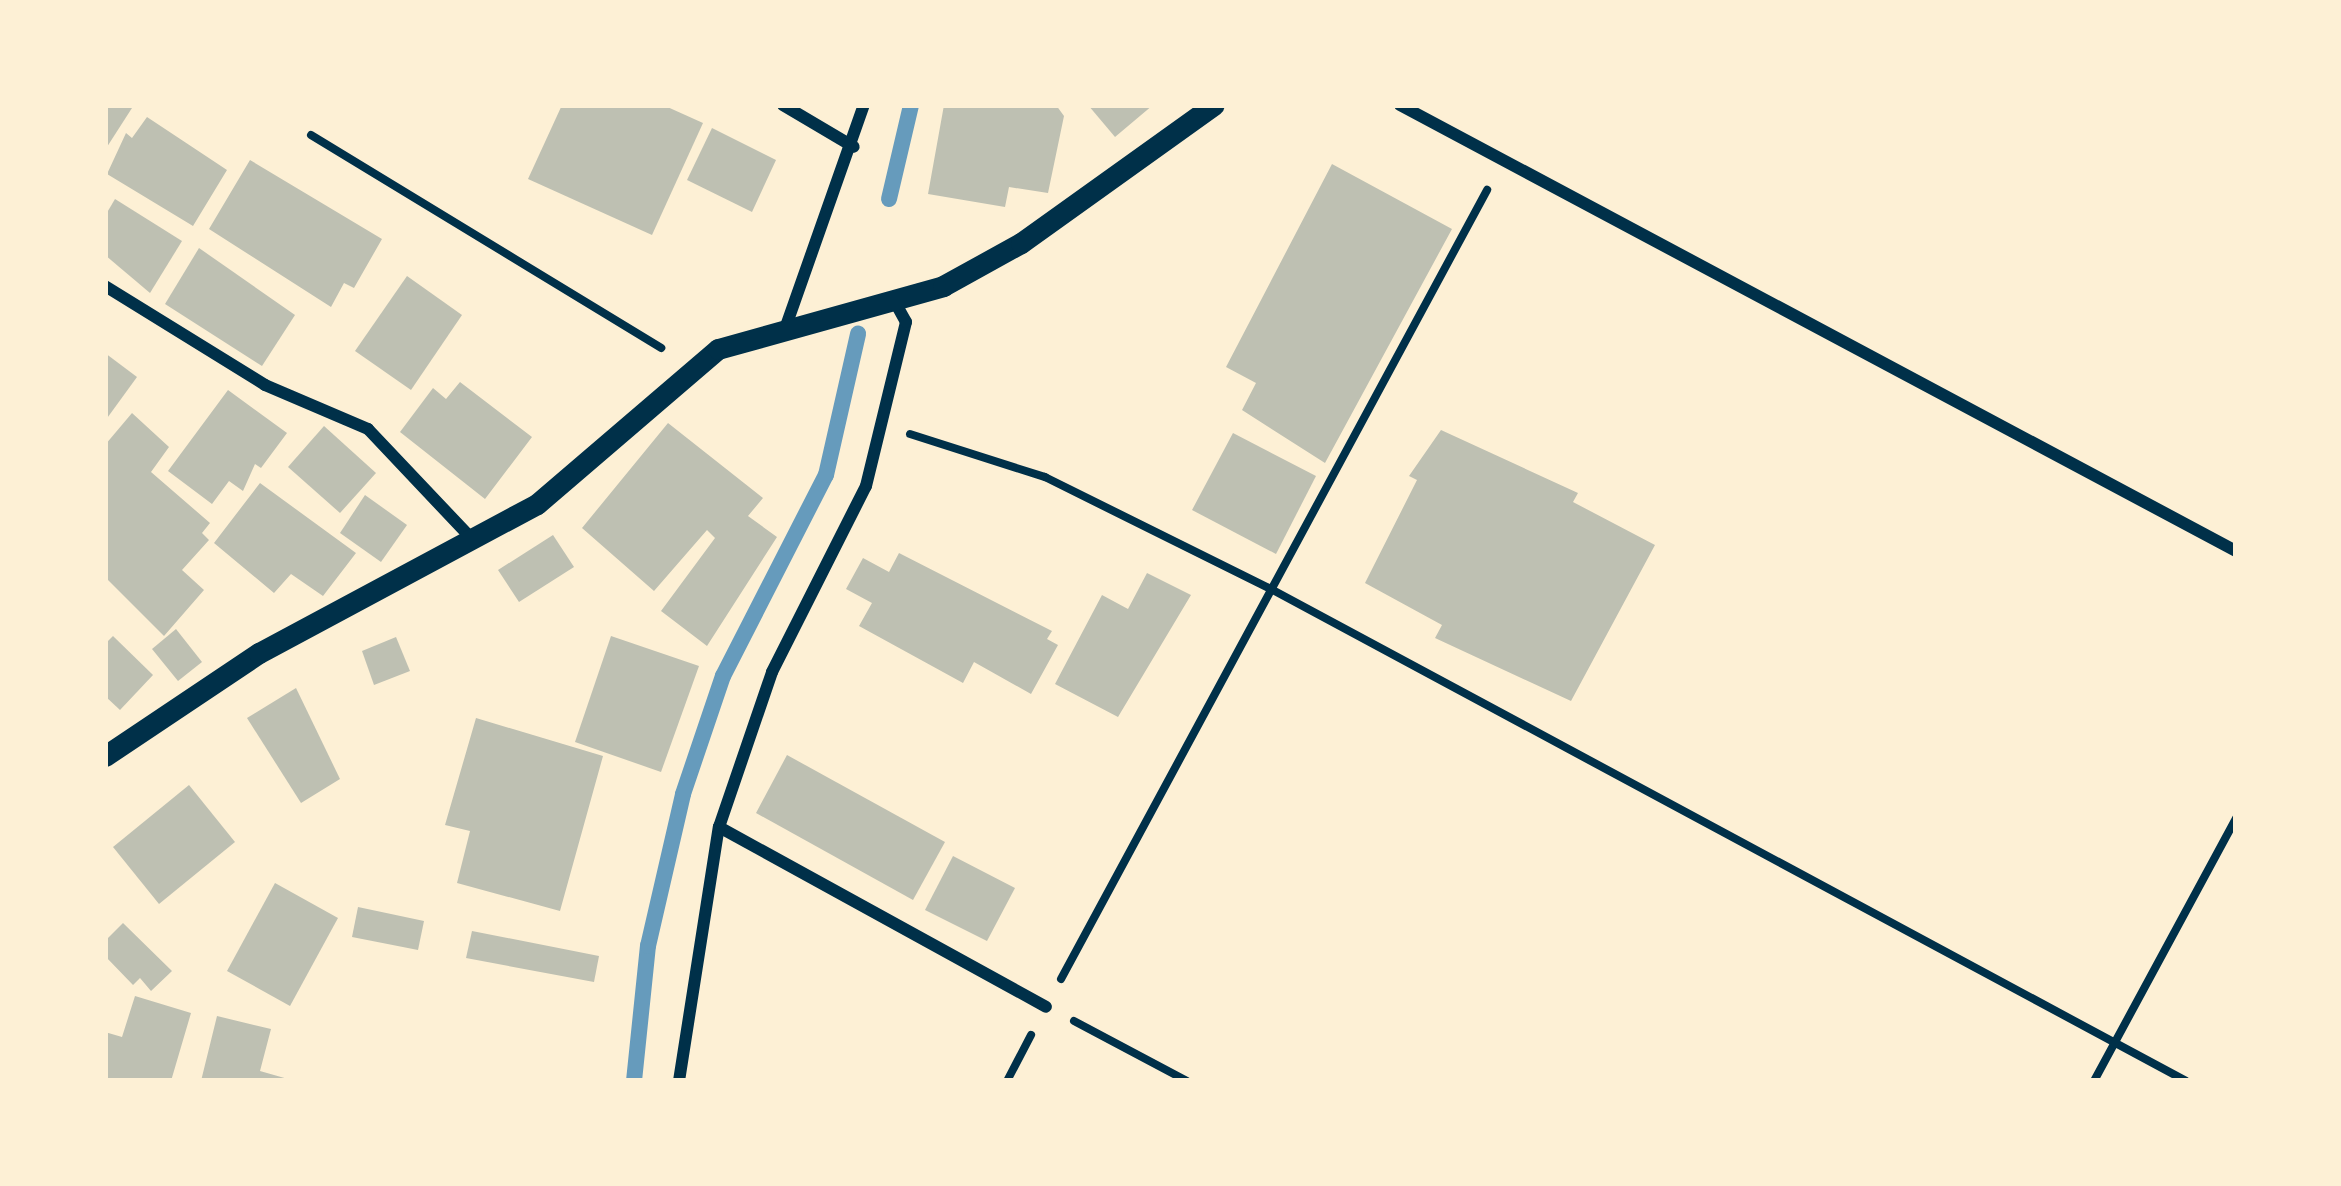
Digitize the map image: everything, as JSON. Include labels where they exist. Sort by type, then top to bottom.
[{"type":"street","points":[[783,105],[854,147]]},
{"type":"street","points":[[786,326],[854,147],[864,105]]},
{"type":"street","points":[[105,756],[259,653],[537,504],[718,349],[786,326],[896,304],[1021,243],[1214,105]]},
{"type":"street","points":[[1400,105],[2236,551]]},
{"type":"street","points":[[105,286],[244,373],[368,429],[474,541]]},
{"type":"street","points":[[679,1081],[718,827],[772,672],[866,485],[885,426],[905,322],[896,304]]},
{"type":"street","points":[[718,827],[1046,1006]]},
{"type":"path","points":[[311,135],[693,367]]},
{"type":"path","points":[[1007,1081],[1503,160]]},
{"type":"path","points":[[885,426],[1045,477],[1269,588],[2186,1081]]},
{"type":"path","points":[[2094,1081],[2236,818]]},
{"type":"path","points":[[1046,1006],[1187,1081]]},
{"type":"building","points":[[105,105],[132,108],[105,150]]},
{"type":"building","points":[[562,105],[663,105],[703,123],[652,235],[528,179]]},
{"type":"building","points":[[944,105],[1056,105],[1064,116],[1048,193],[1009,187],[1005,207],[928,194]]},
{"type":"building","points":[[1088,105],[1153,105],[1115,137]]},
{"type":"building","points":[[147,117],[227,170],[193,226],[107,174],[126,133],[132,138]]},
{"type":"building","points":[[712,128],[776,160],[752,212],[687,180]]},
{"type":"building","points":[[250,160],[382,239],[354,288],[344,283],[331,307],[209,229]]},
{"type":"building","points":[[1332,164],[1452,229],[1325,463],[1242,410],[1256,383],[1226,367]]},
{"type":"building","points":[[115,199],[182,241],[150,293],[105,255],[105,216]]},
{"type":"building","points":[[199,248],[295,315],[262,366],[165,304]]},
{"type":"building","points":[[407,276],[462,315],[411,390],[355,351]]},
{"type":"building","points":[[105,353],[137,377],[105,421]]},
{"type":"building","points":[[460,382],[532,437],[485,499],[400,432],[433,388],[446,399]]},
{"type":"building","points":[[228,390],[287,433],[261,468],[255,464],[243,491],[229,481],[212,504],[168,471]]},
{"type":"building","points":[[132,413],[169,447],[151,472],[210,523],[202,533],[209,540],[182,570],[204,590],[164,636],[105,577],[105,445]]},
{"type":"building","points":[[668,423],[763,498],[748,516],[777,537],[707,646],[661,611],[715,538],[707,530],[654,591],[582,528]]},
{"type":"building","points":[[324,426],[376,473],[340,513],[288,467]]},
{"type":"building","points":[[1441,430],[1578,493],[1573,502],[1655,545],[1571,701],[1435,638],[1442,625],[1365,583],[1417,480],[1409,476]]},
{"type":"building","points":[[1233,433],[1316,476],[1276,554],[1192,510]]},
{"type":"building","points":[[260,483],[356,553],[323,596],[291,574],[274,593],[214,543]]},
{"type":"building","points":[[365,495],[407,525],[381,562],[340,533]]},
{"type":"building","points":[[553,535],[574,567],[519,602],[498,570]]},
{"type":"building","points":[[899,553],[1052,631],[1047,639],[1058,645],[1031,694],[974,662],[963,683],[859,626],[872,603],[846,589],[863,558],[889,572]]},
{"type":"building","points":[[1147,573],[1191,595],[1118,717],[1055,684],[1102,595],[1128,609]]},
{"type":"building","points":[[176,629],[202,662],[178,681],[152,649]]},
{"type":"building","points":[[113,636],[153,675],[120,710],[105,696],[105,644]]},
{"type":"building","points":[[611,636],[699,666],[661,772],[575,742]]},
{"type":"building","points":[[396,637],[410,671],[374,685],[362,651]]},
{"type":"building","points":[[296,688],[340,779],[301,803],[247,718]]},
{"type":"building","points":[[476,718],[603,756],[560,911],[457,883],[470,831],[445,825]]},
{"type":"building","points":[[787,755],[945,842],[913,900],[756,813]]},
{"type":"building","points":[[189,785],[235,842],[159,904],[113,847]]},
{"type":"building","points":[[953,856],[1015,888],[987,941],[925,910]]},
{"type":"building","points":[[275,883],[338,918],[290,1006],[227,971]]},
{"type":"building","points":[[358,907],[424,921],[418,950],[352,937]]},
{"type":"building","points":[[123,923],[172,971],[151,991],[140,978],[133,985],[105,956],[105,941]]},
{"type":"building","points":[[472,931],[599,956],[594,982],[466,958]]},
{"type":"building","points":[[135,996],[191,1013],[171,1081],[105,1081],[105,1032],[122,1037]]},
{"type":"building","points":[[217,1016],[271,1029],[260,1071],[295,1081],[201,1081]]},
{"type":"waterway","points":[[889,199],[911,105]]},
{"type":"waterway","points":[[634,1081],[648,946],[683,794],[723,676],[826,475],[858,334]]}]
